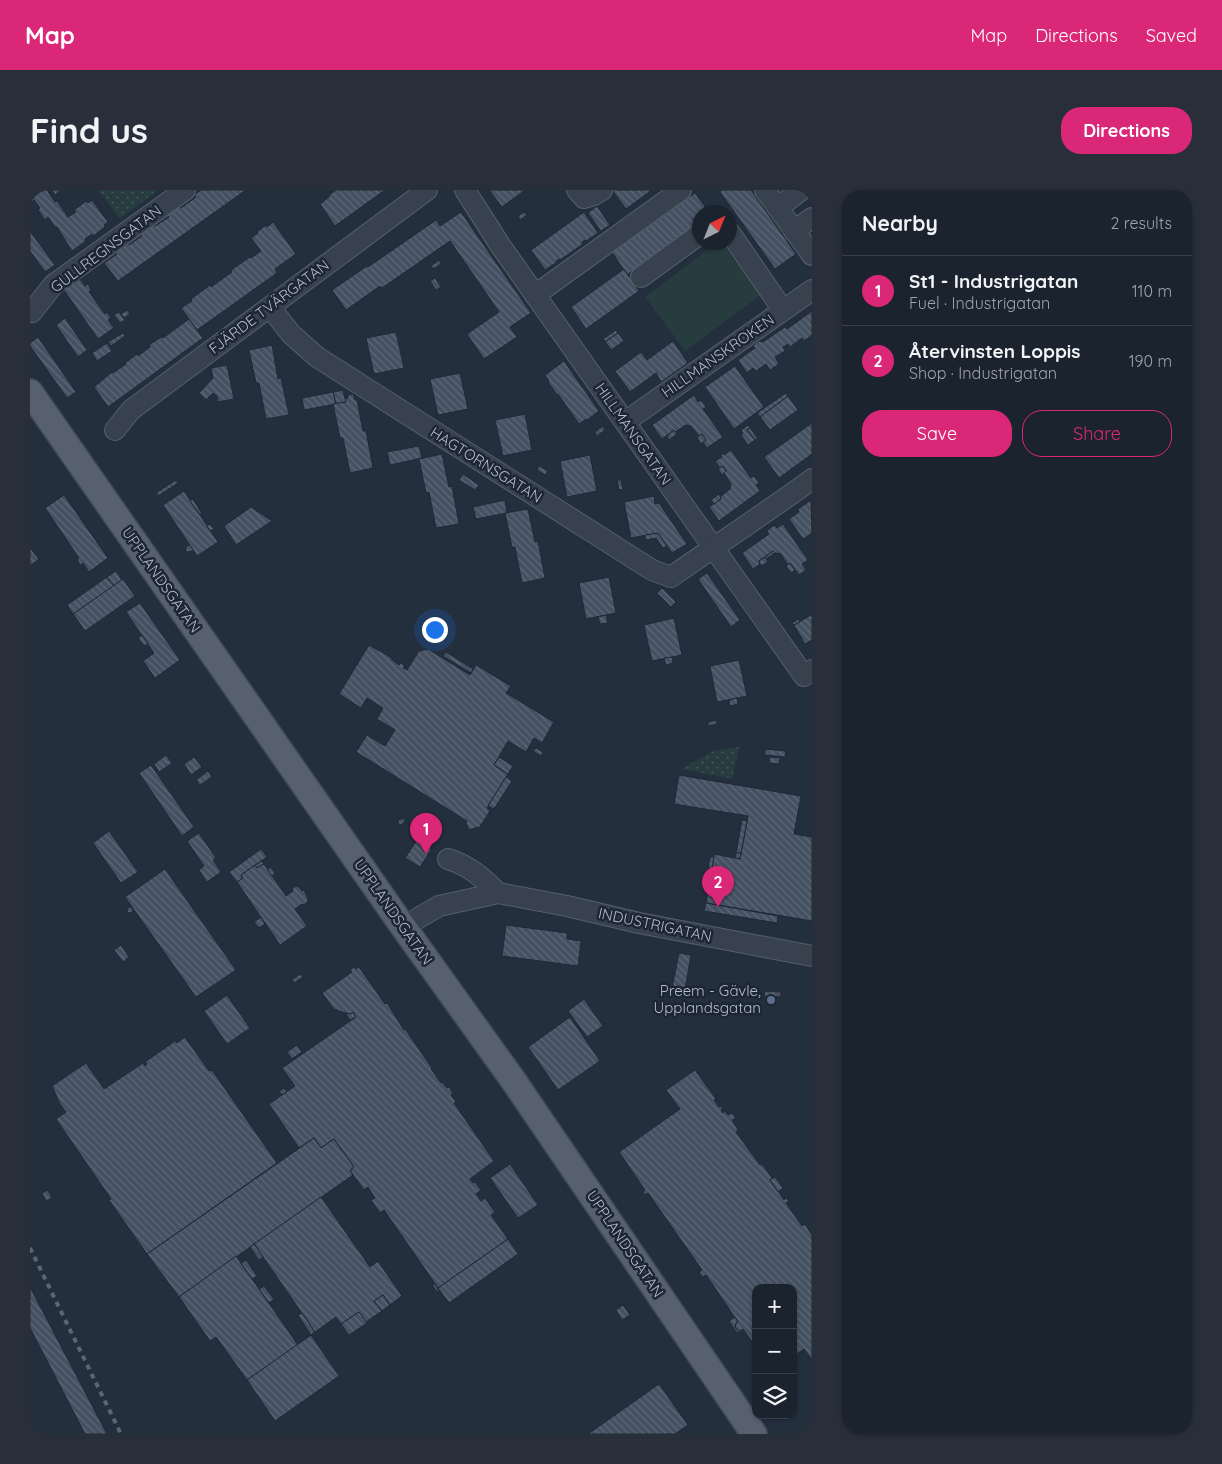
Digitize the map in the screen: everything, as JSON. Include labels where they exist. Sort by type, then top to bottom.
[{"type":"main road","name":"UPPLANDSGATAN","points":[[30,392],[512,1080],[754,1434]]},
{"type":"street","name":"GULLREGNSGATAN","points":[[32,312],[53,284],[185,190]]},
{"type":"street","name":"FJÄRDE TVÄRGATAN","points":[[116,430],[131,410],[427,190]]},
{"type":"street","name":"HILLMANSGATAN","points":[[465,190],[500,246],[714,547],[808,673]]},
{"type":"street","points":[[577,190],[584,198],[602,190]]},
{"type":"street","points":[[535,295],[681,190]]},
{"type":"street","points":[[765,190],[812,255]]},
{"type":"street","points":[[778,208],[801,190]]},
{"type":"street","points":[[794,231],[812,218]]},
{"type":"street","points":[[641,277],[692,240]]},
{"type":"street","points":[[737,243],[783,310]]},
{"type":"street","name":"HILLMANSKROKEN","points":[[625,422],[812,290]]},
{"type":"street","name":"HAGTORNSGATAN","points":[[270,307],[291,334],[317,357],[652,570],[671,577],[714,547]]},
{"type":"street","points":[[714,547],[778,505],[812,479]]},
{"type":"street","points":[[448,859],[463,864],[498,893]]},
{"type":"street","name":"INDUSTRIGATAN","points":[[404,928],[439,906],[498,893],[567,906],[639,923],[812,956]]},
{"type":"green space","points":[[98,190],[158,190],[120,219]]},
{"type":"green space","points":[[707,250],[727,250],[761,295],[685,351],[645,297]]},
{"type":"green space","points":[[739,747],[732,779],[682,769],[713,751]]},
{"type":"building","points":[[30,190],[47,190],[68,217],[76,212],[74,210],[86,201],[88,203],[92,200],[108,222],[104,225],[105,227],[93,236],[92,234],[85,239],[86,241],[72,251],[57,227],[48,217],[45,220],[34,200],[32,202],[30,200]]},
{"type":"building","points":[[52,190],[61,190],[55,195]]},
{"type":"building","points":[[201,190],[246,190],[118,281],[104,263],[117,254],[115,252],[127,243],[129,245],[154,224],[155,226],[169,217],[167,215],[180,205],[181,208],[196,197],[194,195]]},
{"type":"building","points":[[336,190],[385,190],[335,226],[320,204]]},
{"type":"building","points":[[489,190],[525,190],[502,207]]},
{"type":"building","points":[[612,190],[652,190],[626,209]]},
{"type":"building","points":[[722,190],[751,190],[796,254],[775,269],[737,216],[737,205],[729,205],[720,192]]},
{"type":"building","points":[[695,193],[704,204],[692,205],[692,229],[627,275],[612,252]]},
{"type":"building","points":[[597,206],[610,225],[601,231],[588,213]]},
{"type":"building","points":[[461,212],[531,313],[510,327],[517,337],[484,359],[467,334],[499,312],[450,241],[382,288],[380,286],[346,310],[332,290],[436,220],[440,226]]},
{"type":"building","points":[[524,212],[527,215],[520,220],[518,216]]},
{"type":"building","points":[[584,212],[598,233],[582,242],[583,244],[545,270],[531,250]]},
{"type":"building","points":[[273,222],[296,254],[275,269],[277,273],[197,330],[181,308],[210,285],[211,287],[232,272],[231,270],[261,251],[251,238],[266,225],[267,227]]},
{"type":"building","points":[[30,231],[55,265],[45,272],[30,251]]},
{"type":"building","points":[[439,260],[441,264],[433,269],[431,266]]},
{"type":"building","points":[[624,269],[639,291],[586,329],[571,307]]},
{"type":"building","points":[[435,278],[441,287],[436,290],[430,281]]},
{"type":"building","points":[[80,279],[85,286],[88,284],[91,290],[89,292],[105,314],[107,312],[111,318],[108,320],[114,328],[98,339],[64,290]]},
{"type":"building","points":[[127,310],[130,314],[124,318],[121,314]]},
{"type":"building","points":[[812,311],[812,335],[804,341],[802,338],[790,347],[788,344],[783,347],[785,351],[775,357],[779,364],[770,370],[766,364],[756,371],[753,368],[747,373],[738,360],[755,348],[753,346],[759,341],[763,342],[785,327],[787,329]]},
{"type":"building","points":[[119,312],[125,320],[120,323],[114,315]]},
{"type":"building","points":[[65,318],[87,350],[78,357],[56,325]]},
{"type":"building","points":[[189,319],[203,338],[108,407],[94,387],[137,354],[138,356],[150,347],[149,345],[161,337],[163,338]]},
{"type":"building","points":[[616,330],[618,333],[605,342],[603,339]]},
{"type":"building","points":[[396,332],[404,368],[374,374],[366,338]]},
{"type":"building","points":[[123,333],[125,336],[111,346],[108,342]]},
{"type":"building","points":[[618,333],[624,341],[611,350],[605,342]]},
{"type":"building","points":[[38,337],[76,392],[67,398],[30,346],[30,343]]},
{"type":"building","points":[[673,341],[688,363],[661,382],[656,373],[630,392],[615,371],[641,352],[647,360]]},
{"type":"building","points":[[107,343],[112,351],[97,361],[92,353]]},
{"type":"building","points":[[272,345],[278,379],[281,378],[289,415],[266,419],[259,383],[256,383],[249,350]]},
{"type":"building","points":[[564,361],[599,411],[579,424],[557,395],[545,375]]},
{"type":"building","points":[[227,365],[234,399],[218,402],[217,396],[213,393],[206,400],[199,393],[213,378],[211,368]]},
{"type":"building","points":[[735,366],[764,407],[734,429],[705,387]]},
{"type":"building","points":[[460,373],[468,409],[438,415],[430,379]]},
{"type":"building","points":[[343,390],[346,402],[336,404],[333,392]]},
{"type":"building","points":[[333,392],[336,404],[304,410],[302,398]]},
{"type":"building","points":[[786,393],[788,396],[760,417],[757,413]]},
{"type":"building","points":[[353,394],[355,400],[357,400],[363,431],[366,431],[373,468],[350,473],[343,438],[340,438],[333,404],[346,402],[345,399],[348,398],[348,395]]},
{"type":"building","points":[[694,395],[698,402],[701,400],[706,407],[703,409],[723,437],[707,448],[703,442],[706,440],[702,434],[699,436],[691,426],[686,425],[675,432],[674,430],[662,439],[652,425]]},
{"type":"building","points":[[788,396],[798,410],[770,430],[760,417]]},
{"type":"building","points":[[525,414],[532,450],[503,456],[495,420]]},
{"type":"building","points":[[812,423],[812,454],[779,478],[764,457]]},
{"type":"building","points":[[748,425],[750,428],[747,430],[755,440],[748,445],[741,435],[743,433],[741,430]]},
{"type":"building","points":[[603,426],[605,430],[597,436],[595,432]]},
{"type":"building","points":[[750,428],[758,439],[755,440],[747,430]]},
{"type":"building","points":[[674,430],[677,434],[669,440],[667,436]]},
{"type":"building","points":[[702,434],[706,440],[701,444],[697,437]]},
{"type":"building","points":[[419,446],[422,458],[390,465],[387,452]]},
{"type":"building","points":[[731,450],[751,478],[754,476],[759,483],[756,485],[760,491],[719,521],[709,507],[721,499],[720,497],[730,489],[731,484],[724,473],[726,471],[723,466],[720,468],[715,461],[722,457],[723,453],[724,455]]},
{"type":"building","points":[[442,454],[449,487],[452,486],[459,524],[436,528],[429,492],[426,493],[419,459]]},
{"type":"building","points":[[590,455],[597,491],[567,497],[560,461]]},
{"type":"building","points":[[539,466],[548,471],[545,475],[537,470]]},
{"type":"building","points":[[723,466],[726,471],[722,475],[718,469]]},
{"type":"building","points":[[463,474],[479,485],[475,490],[459,480]]},
{"type":"building","points":[[176,480],[178,483],[158,496],[156,493]]},
{"type":"building","points":[[617,480],[621,480],[623,489],[619,490]]},
{"type":"building","points":[[184,491],[218,542],[197,556],[163,505]]},
{"type":"building","points":[[719,494],[721,499],[714,504],[711,500]]},
{"type":"building","points":[[64,495],[108,558],[89,572],[83,563],[80,565],[77,559],[79,558],[45,508]]},
{"type":"building","points":[[654,496],[655,504],[659,503],[687,544],[672,553],[658,533],[631,538],[624,502]]},
{"type":"building","points":[[193,499],[202,514],[200,515],[190,501]]},
{"type":"building","points":[[505,500],[507,513],[476,519],[473,507]]},
{"type":"building","points":[[811,500],[812,533],[803,539],[789,519],[799,512],[798,509]]},
{"type":"building","points":[[251,507],[272,521],[236,545],[224,526]]},
{"type":"building","points":[[528,509],[535,542],[538,541],[545,578],[522,583],[515,547],[512,547],[505,513]]},
{"type":"building","points":[[210,524],[214,529],[210,531],[207,526]]},
{"type":"building","points":[[783,524],[808,560],[802,564],[806,570],[799,575],[790,563],[788,565],[781,554],[773,551],[759,561],[760,564],[753,569],[742,553],[769,534],[767,531],[774,525],[777,528]]},
{"type":"building","points":[[658,533],[667,546],[663,548],[656,538],[646,540],[645,535]]},
{"type":"building","points":[[190,545],[194,551],[186,552],[186,546]]},
{"type":"building","points":[[30,548],[39,559],[30,566]]},
{"type":"building","points":[[773,551],[775,553],[766,559],[765,557]]},
{"type":"building","points":[[765,557],[768,562],[761,566],[759,561]]},
{"type":"building","points":[[790,563],[795,570],[791,573],[786,566]]},
{"type":"building","points":[[116,571],[122,580],[114,586],[107,577]]},
{"type":"building","points":[[707,573],[740,620],[731,627],[698,579]]},
{"type":"building","points":[[107,577],[114,586],[73,614],[67,605]]},
{"type":"building","points":[[609,577],[616,613],[586,619],[579,583]]},
{"type":"building","points":[[123,579],[135,596],[85,631],[73,614]]},
{"type":"building","points":[[662,588],[676,602],[671,607],[657,593]]},
{"type":"building","points":[[140,603],[180,660],[155,678],[143,661],[154,653],[126,612]]},
{"type":"building","points":[[606,615],[608,623],[600,624],[598,617]]},
{"type":"building","points":[[811,615],[812,640],[805,644],[794,625]]},
{"type":"building","points":[[674,618],[682,655],[652,661],[644,625]]},
{"type":"building","points":[[798,619],[800,622],[794,625],[792,623]]},
{"type":"building","points":[[142,635],[148,644],[144,646],[138,638]]},
{"type":"building","points":[[369,645],[392,658],[399,665],[401,663],[405,666],[403,668],[407,670],[419,651],[428,649],[470,675],[476,665],[511,686],[506,693],[554,722],[542,743],[534,738],[526,752],[508,741],[494,765],[508,774],[487,808],[490,811],[479,828],[469,830],[467,821],[356,752],[367,735],[385,746],[395,730],[377,719],[383,708],[367,698],[361,708],[339,694]]},
{"type":"building","points":[[446,652],[473,669],[471,673],[443,656]]},
{"type":"building","points":[[672,657],[673,663],[666,665],[664,658]]},
{"type":"building","points":[[739,660],[747,696],[717,702],[710,666]]},
{"type":"building","points":[[737,698],[738,704],[730,706],[729,700]]},
{"type":"building","points":[[717,720],[717,724],[708,726],[708,722]]},
{"type":"building","points":[[536,748],[543,752],[541,756],[533,751]]},
{"type":"building","points":[[765,749],[786,751],[785,757],[765,755]]},
{"type":"building","points":[[166,755],[172,763],[159,772],[154,764]]},
{"type":"building","points":[[194,757],[202,767],[191,775],[184,764]]},
{"type":"building","points":[[499,757],[513,766],[508,774],[494,765]]},
{"type":"building","points":[[770,757],[780,758],[779,764],[769,763]]},
{"type":"building","points":[[151,765],[194,827],[182,836],[139,773]]},
{"type":"building","points":[[208,771],[212,777],[200,785],[196,780]]},
{"type":"building","points":[[679,775],[801,796],[794,834],[812,837],[812,921],[706,903],[714,854],[740,859],[748,816],[674,804]]},
{"type":"building","points":[[506,777],[512,781],[494,809],[488,806]]},
{"type":"building","points":[[404,818],[405,823],[399,825],[398,820]]},
{"type":"building","points":[[742,820],[747,821],[741,853],[736,853]]},
{"type":"building","points":[[109,831],[138,872],[121,883],[93,843]]},
{"type":"building","points":[[199,833],[216,858],[213,860],[221,872],[207,882],[199,870],[204,866],[187,841]]},
{"type":"building","points":[[417,840],[432,849],[420,867],[405,858]]},
{"type":"building","points":[[261,849],[267,857],[241,875],[243,878],[237,882],[229,872]]},
{"type":"building","points":[[736,853],[741,853],[740,859],[735,858]]},
{"type":"building","points":[[710,857],[714,857],[712,869],[708,868]]},
{"type":"building","points":[[262,861],[264,864],[257,868],[255,865]]},
{"type":"building","points":[[264,864],[286,896],[296,886],[302,891],[304,890],[308,899],[307,903],[295,909],[307,926],[280,945],[237,882],[243,878],[241,875],[255,865],[257,868]]},
{"type":"building","points":[[271,867],[275,873],[272,876],[267,869]]},
{"type":"building","points":[[165,869],[236,970],[196,997],[125,897]]},
{"type":"building","points":[[706,903],[778,916],[777,923],[704,911]]},
{"type":"building","points":[[130,907],[133,910],[130,913],[127,910]]},
{"type":"building","points":[[261,917],[265,924],[259,928],[254,922]]},
{"type":"building","points":[[506,925],[567,933],[567,939],[581,941],[578,966],[502,956]]},
{"type":"building","points":[[121,945],[129,957],[123,962],[114,950]]},
{"type":"building","points":[[679,953],[691,955],[685,990],[672,988]]},
{"type":"building","points":[[354,967],[356,969],[359,967],[385,1004],[387,1003],[441,1083],[447,1088],[449,1087],[453,1094],[451,1095],[456,1102],[454,1103],[494,1161],[470,1179],[481,1190],[476,1194],[481,1201],[485,1198],[495,1212],[491,1215],[508,1239],[438,1288],[384,1210],[380,1213],[371,1200],[375,1198],[368,1187],[364,1190],[353,1175],[350,1170],[354,1167],[334,1139],[321,1148],[314,1138],[299,1148],[269,1104],[295,1086],[282,1068],[356,1017],[353,1012],[351,1014],[334,1009],[322,993],[352,972],[350,970]]},
{"type":"building","points":[[300,974],[303,977],[294,983],[292,980]]},
{"type":"building","points":[[765,991],[781,992],[781,997],[764,996]]},
{"type":"building","points":[[227,995],[250,1028],[227,1044],[204,1011]]},
{"type":"building","points":[[584,999],[603,1026],[587,1037],[568,1011]]},
{"type":"building","points":[[353,1012],[356,1017],[350,1020],[345,1013],[351,1014]]},
{"type":"building","points":[[570,1017],[600,1061],[558,1090],[528,1047]]},
{"type":"building","points":[[185,1037],[209,1071],[212,1070],[277,1163],[147,1254],[56,1119],[66,1112],[52,1086],[86,1063],[104,1089],[143,1063],[145,1066],[147,1064],[145,1062],[175,1041],[177,1043]]},
{"type":"building","points":[[297,1045],[302,1052],[292,1059],[287,1052]]},
{"type":"building","points":[[695,1070],[716,1099],[714,1100],[719,1107],[721,1106],[723,1109],[721,1110],[723,1113],[725,1111],[728,1115],[732,1113],[736,1118],[732,1120],[738,1130],[736,1132],[772,1178],[770,1180],[784,1200],[786,1198],[789,1201],[786,1203],[802,1226],[805,1224],[812,1235],[812,1360],[804,1349],[797,1354],[797,1284],[752,1284],[752,1341],[743,1329],[739,1332],[735,1327],[738,1322],[706,1275],[703,1277],[699,1272],[702,1270],[648,1193],[645,1195],[643,1192],[645,1190],[619,1152],[680,1109],[666,1090]]},
{"type":"building","points":[[284,1088],[287,1092],[282,1095],[279,1091]]},
{"type":"building","points":[[314,1138],[321,1148],[334,1139],[354,1167],[350,1170],[353,1175],[179,1297],[147,1254]]},
{"type":"building","points":[[510,1164],[538,1205],[518,1218],[490,1178]]},
{"type":"building","points":[[775,1177],[783,1188],[778,1192],[770,1180]]},
{"type":"building","points":[[48,1190],[52,1198],[46,1201],[42,1193]]},
{"type":"building","points":[[321,1197],[370,1267],[378,1261],[402,1296],[390,1305],[383,1295],[374,1301],[382,1311],[366,1322],[359,1312],[341,1324],[336,1317],[315,1332],[254,1244]]},
{"type":"building","points":[[508,1239],[518,1254],[449,1303],[438,1288]]},
{"type":"building","points":[[254,1244],[263,1257],[259,1260],[250,1247]]},
{"type":"building","points":[[236,1256],[298,1345],[247,1380],[216,1337],[210,1341],[179,1297]]},
{"type":"building","points":[[246,1260],[257,1276],[252,1279],[241,1263]]},
{"type":"building","points":[[435,1284],[439,1291],[437,1292],[432,1285]]},
{"type":"building","points":[[264,1286],[274,1299],[269,1303],[259,1289]]},
{"type":"building","points":[[30,1287],[107,1434],[85,1434],[30,1328]]},
{"type":"building","points":[[383,1295],[390,1305],[382,1311],[374,1301]]},
{"type":"building","points":[[623,1305],[630,1315],[622,1320],[616,1310]]},
{"type":"building","points":[[359,1312],[367,1323],[349,1335],[341,1324]]},
{"type":"building","points":[[302,1313],[315,1332],[311,1335],[298,1315]]},
{"type":"building","points":[[735,1317],[738,1322],[735,1327],[739,1332],[737,1333],[729,1321]]},
{"type":"building","points":[[311,1335],[339,1376],[275,1421],[247,1380]]},
{"type":"building","points":[[659,1384],[688,1425],[675,1434],[588,1434]]},
{"type":"railway","points":[[30,1248],[121,1434]]},
{"type":"place","name":"St1 - Industrigatan","points":[[426,854]]},
{"type":"place","name":"Återvinsten Loppis","points":[[718,907]]},
{"type":"place","name":"Preem - Gävle, Upplandsgatan","points":[[771,1000]]}]
